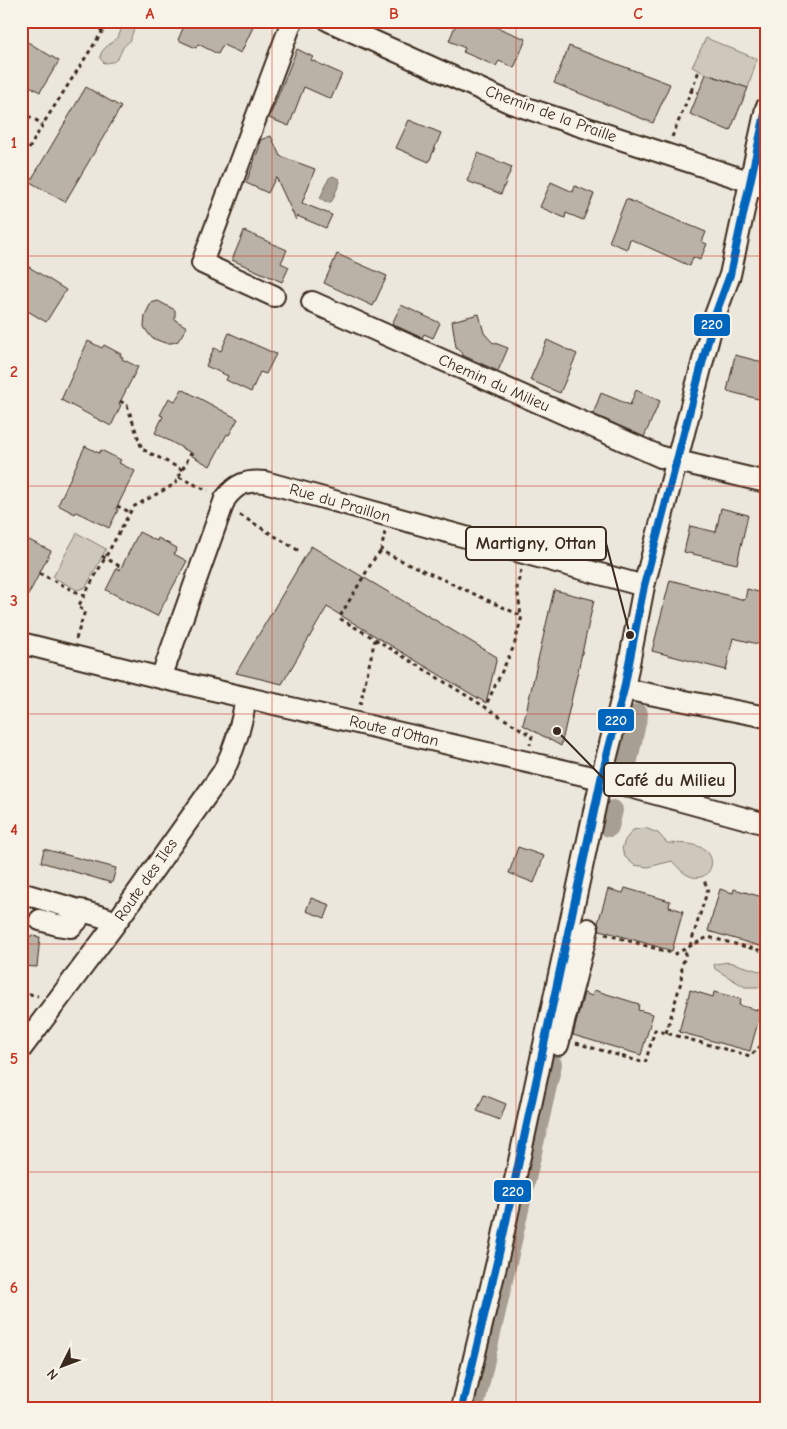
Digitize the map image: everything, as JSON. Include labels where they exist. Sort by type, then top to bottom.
[{"type":"street","points":[[274,296],[202,263],[292,21]]},
{"type":"street","name":"Chemin de la Praille","points":[[329,21],[512,103],[758,185]]},
{"type":"street","points":[[462,1408],[505,1225],[601,779],[624,689],[644,586],[714,318],[730,275],[758,185],[766,108]]},
{"type":"street","name":"Chemin du Milieu","points":[[312,302],[661,457],[766,482]]},
{"type":"street","name":"Rue du Praillon","points":[[224,502],[237,486],[253,481],[265,482],[644,586]]},
{"type":"street","points":[[161,678],[224,502]]},
{"type":"street","name":"Route d'Ottan","points":[[21,644],[246,698],[601,779],[766,824]]},
{"type":"street","points":[[624,689],[766,717]]},
{"type":"street","name":"Route des Iles","points":[[21,1049],[115,924],[223,772],[238,736],[246,698]]},
{"type":"street","points":[[21,894],[81,910],[106,918],[115,924]]},
{"type":"street","points":[[40,920],[70,927],[77,920],[81,910]]},
{"type":"street","points":[[558,1045],[588,929]]},
{"type":"path","points":[[86,21],[103,31]]},
{"type":"path","points":[[21,163],[109,21]]},
{"type":"path","points":[[665,154],[699,71]]},
{"type":"path","points":[[691,90],[698,93]]},
{"type":"path","points":[[21,112],[44,124]]},
{"type":"path","points":[[21,316],[25,309]]},
{"type":"path","points":[[120,401],[127,405],[142,448],[183,470]]},
{"type":"path","points":[[82,616],[85,611],[78,607],[102,560],[133,507],[175,484],[191,453]]},
{"type":"path","points":[[179,477],[224,502],[301,552]]},
{"type":"path","points":[[117,506],[130,512]]},
{"type":"path","points":[[388,516],[381,551],[374,559],[340,618],[532,736],[529,751]]},
{"type":"path","points":[[381,551],[522,616]]},
{"type":"path","points":[[485,707],[514,646],[522,616],[517,587],[525,554]]},
{"type":"path","points":[[104,558],[121,567]]},
{"type":"path","points":[[39,573],[84,596]]},
{"type":"path","points":[[81,589],[84,596]]},
{"type":"path","points":[[357,722],[375,639]]},
{"type":"path","points":[[666,1033],[681,982],[682,966],[708,889],[703,878]]},
{"type":"path","points":[[588,929],[675,954],[708,936],[766,952]]},
{"type":"path","points":[[558,1045],[562,1038],[645,1063],[655,1030],[750,1056],[766,1041]]},
{"type":"shaded area","points":[[122,21],[135,21],[131,40],[123,47],[116,60],[104,63],[100,58],[101,54],[118,37]]},
{"type":"shaded area","points":[[706,38],[757,59],[748,88],[706,74],[692,67]]},
{"type":"shaded area","points":[[333,176],[339,179],[340,182],[332,201],[328,203],[320,198],[329,178]]},
{"type":"shaded area","points":[[77,533],[106,549],[86,587],[77,590],[53,577]]},
{"type":"shaded area","points":[[645,828],[658,833],[667,843],[689,844],[702,848],[711,859],[709,871],[699,877],[691,877],[672,861],[648,867],[634,865],[625,857],[622,849],[625,840],[633,830]]},
{"type":"shaded area","points":[[729,962],[766,973],[763,987],[745,987],[715,969],[714,964]]},
{"type":"building","points":[[186,21],[195,21],[206,26],[209,21],[241,21],[253,27],[241,53],[223,45],[218,54],[198,44],[196,48],[178,40]]},
{"type":"building","points":[[457,21],[481,21],[526,39],[514,68],[499,61],[496,66],[463,52],[465,48],[449,41]]},
{"type":"building","points":[[21,38],[59,61],[40,92],[21,81]]},
{"type":"building","points":[[569,46],[670,84],[653,123],[554,83]]},
{"type":"building","points":[[297,49],[313,57],[311,60],[342,74],[331,99],[304,87],[289,126],[269,118]]},
{"type":"building","points":[[706,74],[748,88],[730,131],[690,114]]},
{"type":"building","points":[[86,87],[121,107],[65,202],[30,182]]},
{"type":"building","points":[[409,120],[441,133],[429,162],[396,148]]},
{"type":"building","points":[[271,136],[280,156],[315,169],[302,203],[332,215],[326,228],[297,216],[296,220],[276,177],[268,193],[246,183],[259,148],[260,140]]},
{"type":"building","points":[[478,153],[512,167],[501,194],[467,181]]},
{"type":"building","points":[[551,182],[573,192],[575,186],[594,194],[583,220],[566,213],[565,218],[540,207]]},
{"type":"building","points":[[626,199],[706,232],[702,242],[707,244],[700,260],[693,257],[690,266],[630,239],[627,249],[609,242]]},
{"type":"building","points":[[244,231],[287,250],[281,263],[289,267],[282,282],[232,260]]},
{"type":"building","points":[[337,254],[387,276],[373,306],[324,283]]},
{"type":"building","points":[[21,262],[66,290],[46,322],[21,307]]},
{"type":"building","points":[[158,301],[175,310],[175,320],[187,327],[178,341],[165,343],[152,338],[144,327],[145,315],[151,303]]},
{"type":"building","points":[[401,305],[440,323],[433,338],[424,334],[422,338],[392,324]]},
{"type":"building","points":[[479,314],[484,333],[492,342],[508,348],[498,371],[464,356],[456,347],[452,321]]},
{"type":"building","points":[[229,333],[276,354],[266,374],[260,372],[251,392],[226,380],[228,376],[206,366],[214,348],[221,351]]},
{"type":"building","points":[[547,340],[577,354],[560,393],[530,380]]},
{"type":"building","points":[[88,341],[102,348],[104,345],[121,354],[122,359],[138,367],[119,404],[121,405],[111,426],[61,400]]},
{"type":"building","points":[[735,355],[766,363],[766,401],[727,391]]},
{"type":"building","points":[[182,389],[238,419],[229,435],[227,434],[210,466],[192,456],[193,454],[155,433],[163,416],[160,415],[169,398],[175,401]]},
{"type":"building","points":[[636,390],[660,401],[644,437],[593,414],[601,393],[630,405]]},
{"type":"building","points":[[85,446],[99,453],[101,450],[121,460],[119,463],[135,471],[116,509],[118,510],[109,528],[58,505]]},
{"type":"building","points":[[721,508],[748,515],[737,564],[684,552],[690,526],[716,532]]},
{"type":"building","points":[[139,532],[157,541],[158,538],[177,548],[174,554],[187,561],[157,616],[106,590],[117,568],[120,570]]},
{"type":"building","points":[[21,536],[51,551],[21,609]]},
{"type":"building","points":[[311,546],[497,657],[486,703],[327,607],[282,684],[236,673]]},
{"type":"building","points":[[670,580],[745,600],[747,589],[766,594],[766,646],[733,638],[726,670],[652,651]]},
{"type":"building","points":[[554,590],[594,600],[561,746],[523,725]]},
{"type":"building","points":[[518,847],[544,856],[534,883],[509,873]]},
{"type":"building","points":[[44,849],[116,868],[112,883],[41,862]]},
{"type":"building","points":[[625,888],[670,901],[669,907],[683,911],[672,951],[600,930],[598,923],[608,889],[623,893]]},
{"type":"building","points":[[720,889],[733,893],[734,889],[766,898],[766,948],[708,931]]},
{"type":"building","points":[[311,898],[330,905],[325,918],[306,911]]},
{"type":"building","points":[[21,935],[40,937],[37,967],[21,966]]},
{"type":"building","points":[[594,990],[639,1004],[638,1010],[653,1014],[641,1055],[573,1035],[584,993],[592,996]]},
{"type":"building","points":[[690,990],[713,997],[714,992],[741,999],[739,1005],[761,1011],[750,1051],[679,1032]]},
{"type":"building","points":[[484,1095],[506,1104],[500,1120],[477,1111]]},
{"type":"waterway","points":[[628,760],[638,714]]},
{"type":"waterway","points":[[609,827],[613,810]]},
{"type":"waterway","points":[[474,1408],[552,1064]]},
{"type":"transit line","name":"220","points":[[462,1408],[501,1245],[601,779],[624,689],[644,586],[714,318],[730,275],[766,109]]},
{"type":"place","name":"Martigny, Ottan","points":[[630,635]]},
{"type":"place","name":"Café du Milieu","points":[[557,731]]}]
